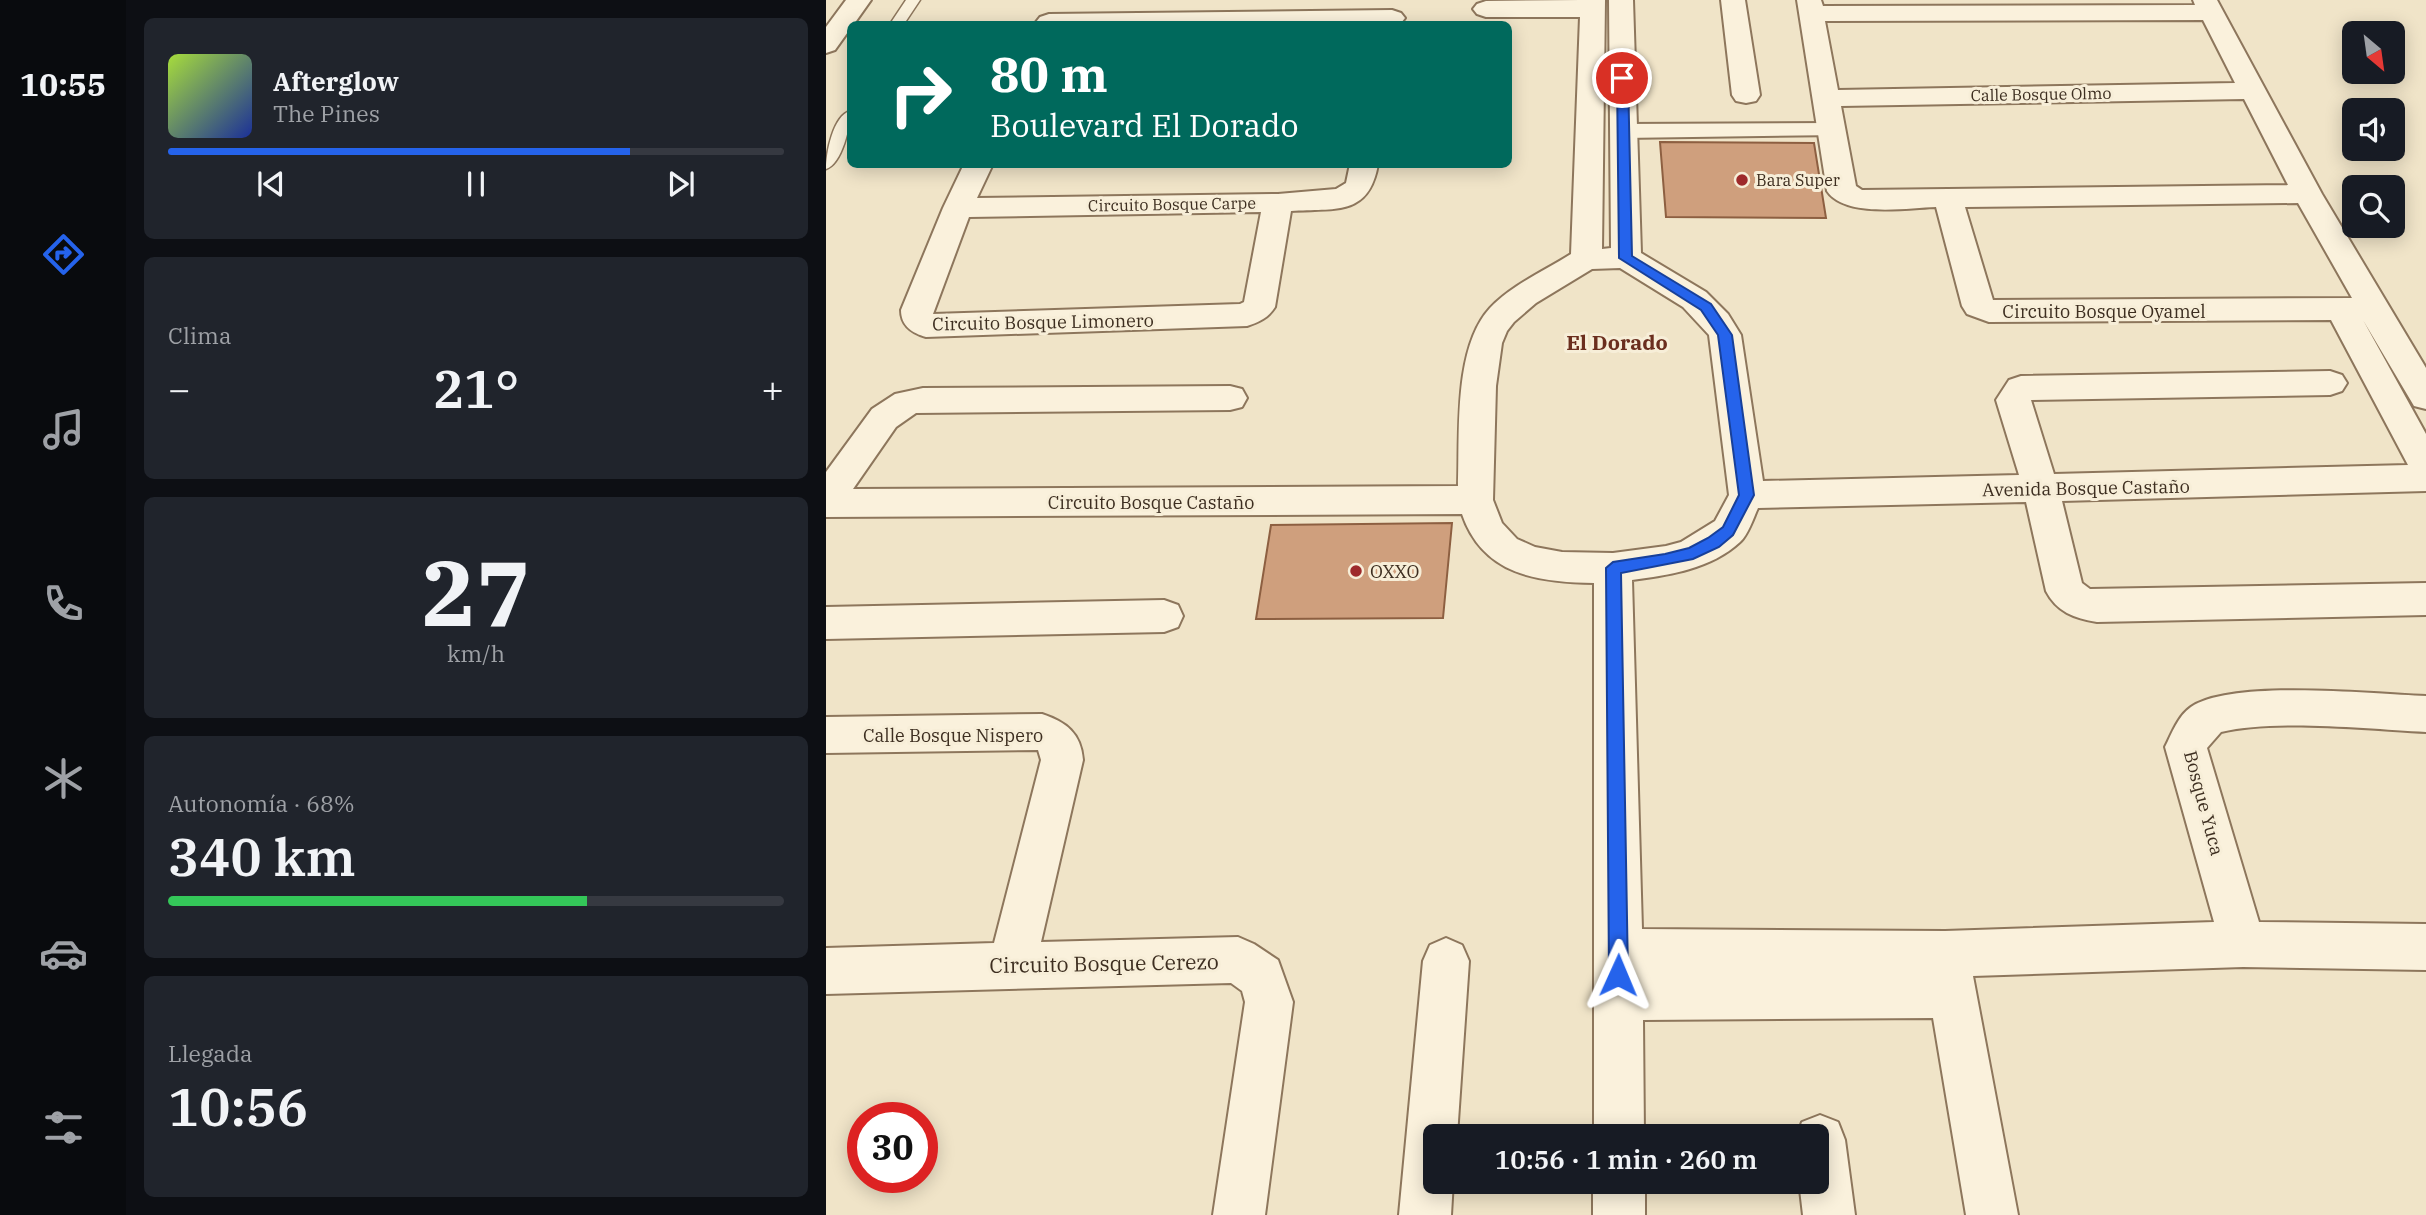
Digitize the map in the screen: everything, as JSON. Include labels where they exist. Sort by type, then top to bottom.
[{"type":"street","points":[[826,45],[859,0]]},
{"type":"street","points":[[1621,0],[1626,258]]},
{"type":"street","points":[[1733,0],[1746,95]]},
{"type":"street","points":[[1485,11],[1593,4],[1586,259]]},
{"type":"street","points":[[2307,194],[1948,199],[1865,199],[1844,195],[1811,7],[2209,6],[2307,194],[2426,466]]},
{"type":"street","points":[[1052,15],[1393,14]]},
{"type":"street","name":"Calle Bosque Olmo","points":[[1828,98],[2253,91]]},
{"type":"street","points":[[1623,131],[1833,130]]},
{"type":"street","name":"Circuito Bosque Limonero","points":[[977,168],[917,310],[917,318],[926,326],[1240,317],[1259,307],[1278,203]]},
{"type":"street","name":"Circuito Bosque Carpe","points":[[958,208],[1278,203],[1347,196],[1360,186],[1363,168]]},
{"type":"street","name":"Circuito Bosque Oyamel","points":[[1948,199],[1978,306],[1989,311],[2358,310]]},
{"type":"street","points":[[1626,258],[1706,307],[1725,335],[1746,495],[1728,531],[1693,553],[1665,561],[1613,568],[1586,569],[1529,561],[1504,549],[1486,531],[1475,500],[1479,386],[1486,343],[1492,327],[1525,296],[1586,259],[1626,258]]},
{"type":"street","points":[[2358,310],[2426,397]]},
{"type":"street","points":[[2330,383],[2021,388],[2015,393],[2013,400],[2041,489],[2065,591],[2088,606],[2426,599]]},
{"type":"street","points":[[826,501],[884,418],[907,403],[923,400],[1230,398]]},
{"type":"street","name":"Avenida Bosque Castaño","points":[[1746,495],[2426,478]]},
{"type":"street","name":"Circuito Bosque Castaño","points":[[826,501],[1475,500]]},
{"type":"street","points":[[1613,568],[1619,1124]]},
{"type":"street","points":[[826,623],[1164,616]]},
{"type":"street","name":"Bosque Yuca","points":[[2242,944],[2186,747],[2192,734],[2209,717],[2240,711],[2426,714]]},
{"type":"street","name":"Calle Bosque Nispero","points":[[826,735],[1042,732],[1052,735],[1058,742],[1062,750],[1062,760],[1012,965]]},
{"type":"street","points":[[1618,997],[1948,974],[2242,944],[2426,947]]},
{"type":"street","points":[[1619,952],[1948,974]]},
{"type":"street","name":"Circuito Bosque Cerezo","points":[[826,971],[1238,960],[1261,976],[1269,1002],[1239,1215]]},
{"type":"street","points":[[1425,1215],[1446,961]]},
{"type":"street","points":[[1948,974],[1992,1215]]},
{"type":"street","points":[[1619,1194],[1619,1215]]},
{"type":"street","points":[[1826,1194],[1829,1215]]},
{"type":"lane","points":[[899,21],[913,0]]},
{"type":"lane","points":[[826,164],[847,121]]},
{"type":"building","name":"Bara Super","points":[[1660,142],[1814,143],[1826,218],[1666,217]]},
{"type":"building","name":"OXXO","points":[[1452,523],[1443,618],[1256,619],[1271,525]]},
{"type":"place","name":"Bara Super","points":[[1742,180]]},
{"type":"place","name":"OXXO","points":[[1356,571]]},
{"type":"district","name":"El Dorado","points":[[1617,342]]},
{"type":"route","points":[[1618,975],[1613,568],[1665,561],[1693,553],[1714,542],[1728,531],[1746,495],[1725,335],[1706,307],[1626,258],[1622,78]]}]
